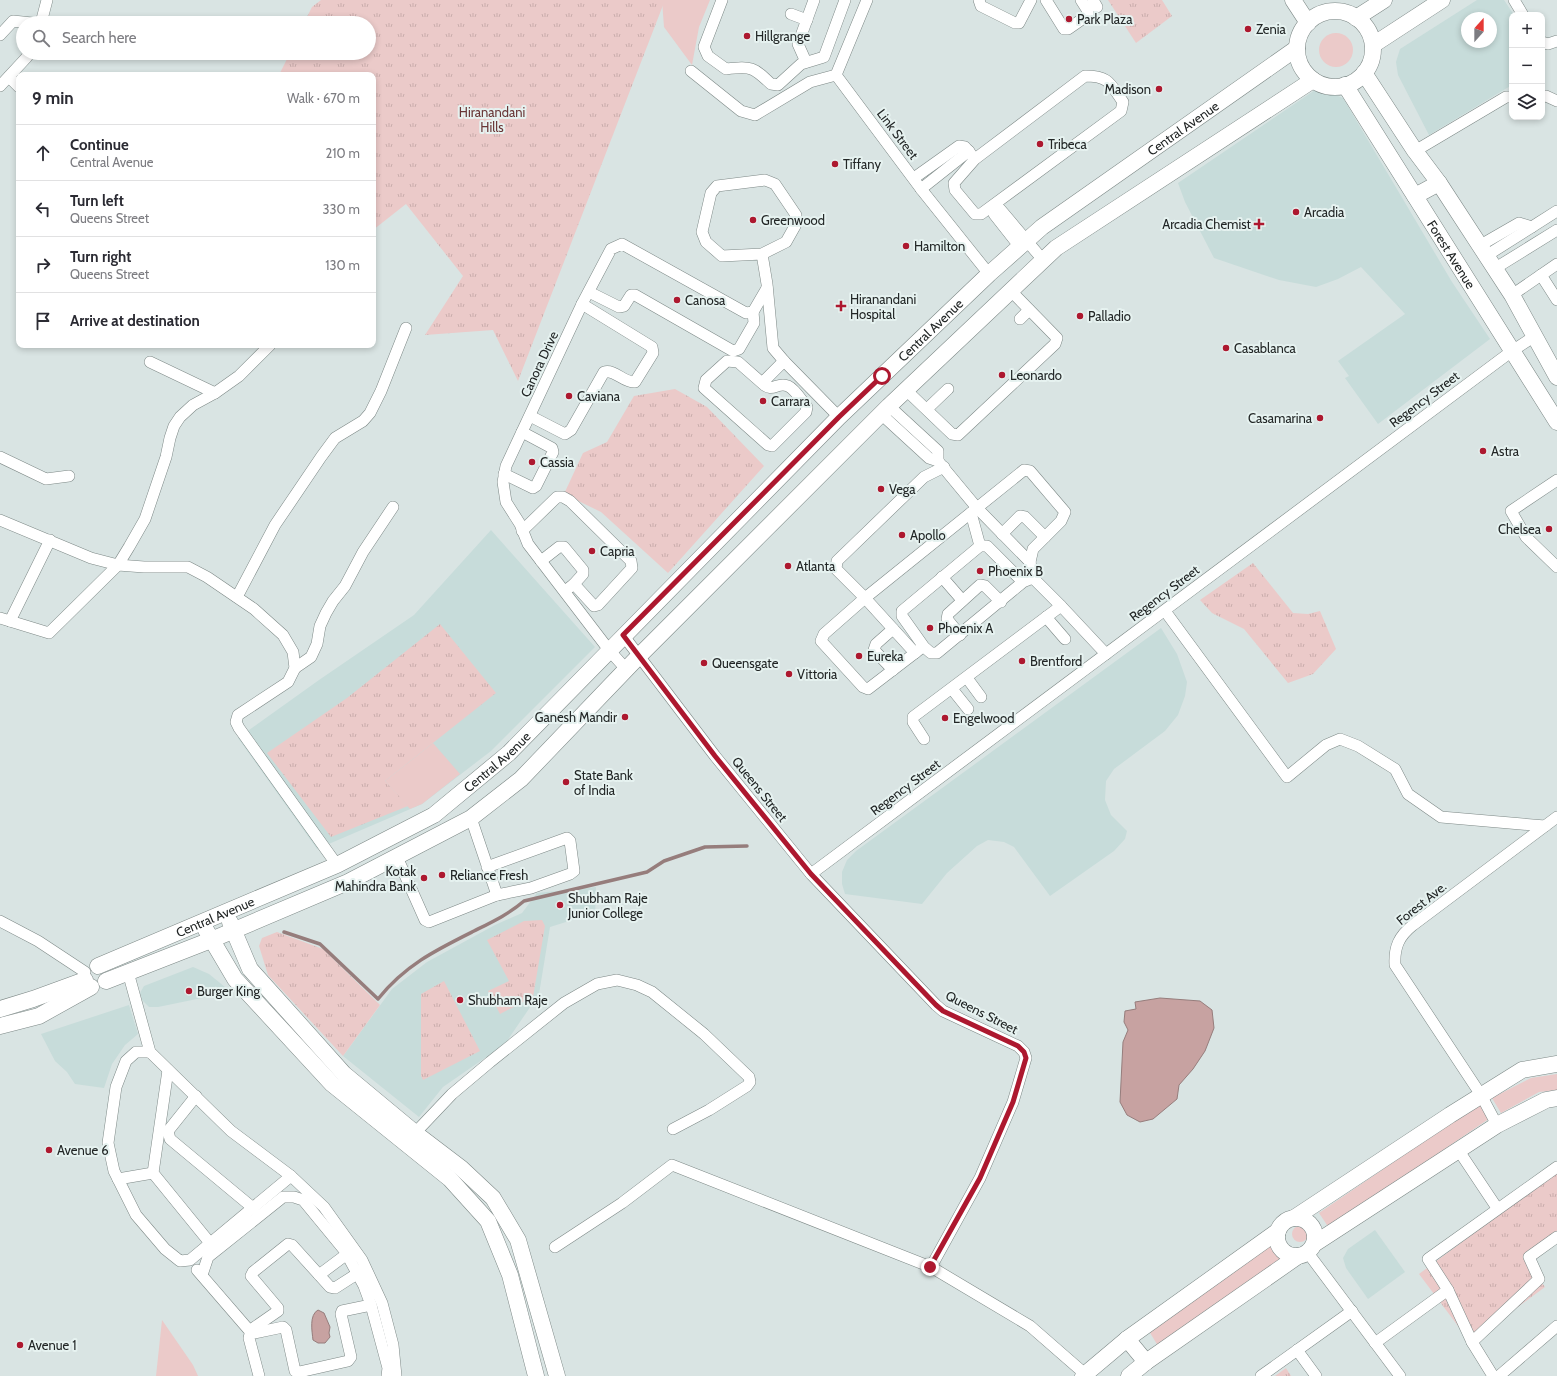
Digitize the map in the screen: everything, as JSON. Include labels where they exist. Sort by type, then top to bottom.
[{"type":"main road","points":[[1293,0],[1308,23]]},
{"type":"main road","points":[[1356,18],[1384,0]]},
{"type":"main road","points":[[1373,45],[1442,0]]},
{"type":"main road","points":[[1332,6],[1356,18],[1368,30],[1373,45],[1371,60],[1364,73],[1359,78],[1345,85],[1329,86],[1314,80],[1307,74],[1302,66],[1298,48],[1299,37],[1308,23],[1325,13],[1332,6]]},
{"type":"main road","name":"Central Avenue","points":[[0,1009],[33,999],[93,977],[202,922],[337,865],[434,815],[509,753],[623,635],[839,417],[989,274],[1042,227],[1298,48]]},
{"type":"main road","points":[[1364,73],[1415,151],[1439,183],[1512,295],[1557,377]]},
{"type":"main road","name":"Central Avenue","points":[[0,1026],[39,1016],[93,977],[128,972],[211,940],[348,882],[471,818],[521,779],[638,656],[885,410],[1056,248],[1314,80]]},
{"type":"main road","name":"Forest Avenue","points":[[1345,85],[1557,422]]},
{"type":"main road","points":[[1415,196],[1439,183]]},
{"type":"main road","points":[[224,912],[234,930],[250,969],[368,1103],[518,1240],[557,1376]]},
{"type":"main road","points":[[202,922],[235,980],[332,1084],[368,1103],[415,1132],[461,1168],[493,1198],[494,1217],[536,1376]]},
{"type":"main road","points":[[1084,1375],[1127,1339],[1278,1231],[1284,1222],[1294,1218],[1481,1095],[1522,1070],[1557,1064]]},
{"type":"main road","points":[[1129,1376],[1146,1362],[1307,1251],[1497,1125],[1546,1100],[1557,1098]]},
{"type":"main road","points":[[1278,1231],[1277,1240],[1280,1248],[1288,1254],[1307,1251],[1316,1238],[1313,1228],[1305,1220],[1294,1218]]},
{"type":"main road","points":[[1127,1339],[1146,1362]]},
{"type":"street","points":[[43,16],[46,0]]},
{"type":"street","points":[[722,0],[704,47],[708,56],[726,69],[744,67],[756,70],[771,84],[778,85],[801,64],[824,57],[845,0]]},
{"type":"street","points":[[806,62],[798,44],[814,0]]},
{"type":"street","points":[[691,71],[741,111],[755,115],[810,82],[836,75],[867,0]]},
{"type":"street","points":[[979,0],[981,6],[1015,23],[1019,23],[1031,0]]},
{"type":"street","points":[[1046,0],[1064,29],[1068,29],[1088,15],[1088,12],[1081,0]]},
{"type":"street","points":[[1514,0],[1521,12]]},
{"type":"street","points":[[791,14],[807,20]]},
{"type":"street","points":[[0,34],[13,21],[16,21]]},
{"type":"street","points":[[1545,43],[1548,44],[1557,41]]},
{"type":"street","points":[[0,86],[24,60]]},
{"type":"street","name":"Link Street","points":[[836,75],[921,189],[989,274]]},
{"type":"street","points":[[921,189],[1085,76],[1104,78],[1109,82],[1123,102],[1121,111],[981,214],[975,214],[955,190],[954,183],[972,155]]},
{"type":"street","points":[[9,77],[16,84]]},
{"type":"street","points":[[1545,96],[1557,101]]},
{"type":"street","points":[[1415,151],[1506,97],[1509,97]]},
{"type":"street","points":[[914,178],[959,146],[965,147],[972,155]]},
{"type":"street","points":[[765,180],[775,184],[796,215],[794,226],[786,242],[762,254],[722,256],[706,242],[702,232],[711,193],[717,186],[765,180]]},
{"type":"street","points":[[1486,257],[1519,223],[1532,227],[1557,211]]},
{"type":"street","points":[[997,212],[1024,244],[1043,260]]},
{"type":"street","points":[[1486,257],[1557,230]]},
{"type":"street","name":"Canora Drive","points":[[626,669],[609,650],[528,544],[506,502],[502,482],[506,466],[582,304],[611,248],[622,244],[746,313],[753,312]]},
{"type":"street","points":[[762,254],[768,288],[773,348],[839,417]]},
{"type":"street","points":[[1512,295],[1557,264]]},
{"type":"street","points":[[1541,275],[1557,300]]},
{"type":"street","points":[[589,292],[619,307],[624,306],[631,295],[635,295],[733,351],[739,349],[754,323],[753,312],[768,288]]},
{"type":"street","points":[[906,390],[952,434],[958,435],[1055,344],[1057,338],[1011,291]]},
{"type":"street","points":[[530,416],[565,434],[571,430],[604,372],[608,371],[630,382],[635,382],[653,352],[652,346],[582,304]]},
{"type":"street","points":[[1020,319],[1029,310]]},
{"type":"street","points":[[237,597],[275,525],[321,457],[335,438],[363,421],[370,413],[381,391],[406,328]]},
{"type":"street","name":"Regency Street","points":[[811,874],[1512,351],[1535,336]]},
{"type":"street","points":[[50,540],[5,620],[48,633],[118,565],[145,519],[166,457],[174,426],[180,417],[193,405],[215,393],[239,376],[267,348]]},
{"type":"street","points":[[727,361],[738,362],[762,382],[766,388],[783,385],[789,386],[807,407],[806,412],[772,446],[768,445],[704,388],[706,380],[727,361]]},
{"type":"street","points":[[762,382],[784,361]]},
{"type":"street","points":[[150,362],[215,393]]},
{"type":"street","points":[[927,409],[948,389]]},
{"type":"street","points":[[885,410],[938,451],[941,464],[974,511],[1002,534],[1030,562]]},
{"type":"street","points":[[504,474],[533,488],[536,486],[554,452],[552,448],[522,432]]},
{"type":"street","points":[[0,458],[46,479],[69,476]]},
{"type":"street","points":[[919,650],[868,689],[863,687],[821,641],[824,634],[865,598],[1024,470],[1030,472],[1065,512],[1061,520],[1033,549],[1028,580],[937,653],[919,650],[893,629],[865,598],[836,569],[837,561],[924,477],[941,464]]},
{"type":"street","points":[[1557,480],[1511,511],[1526,537],[1557,567]]},
{"type":"street","points":[[522,531],[556,497],[563,496],[570,501],[631,561],[632,568],[598,605],[594,606],[574,584]]},
{"type":"street","points":[[337,865],[236,722],[238,716],[288,682],[295,668],[311,657],[317,644],[320,626],[326,613],[345,586],[363,552],[393,507]]},
{"type":"street","points":[[974,511],[980,546]]},
{"type":"street","points":[[1002,534],[1020,516],[1025,517],[1045,537]]},
{"type":"street","points":[[0,520],[91,558],[118,565],[144,567],[188,567],[207,577],[254,609],[283,635],[293,652],[295,668]]},
{"type":"street","points":[[919,650],[902,616],[902,611],[980,546],[987,546],[1061,606],[1106,654]]},
{"type":"street","points":[[541,560],[559,547],[564,548],[583,570],[583,574],[565,591]]},
{"type":"street","points":[[942,577],[962,600]]},
{"type":"street","points":[[960,635],[946,619],[948,614],[980,585],[984,586],[1001,602]]},
{"type":"street","points":[[924,739],[913,722],[914,717],[1061,606]]},
{"type":"street","points":[[1165,610],[1288,777],[1326,745],[1340,740],[1358,746],[1395,769],[1408,794],[1441,817],[1545,826]]},
{"type":"street","points":[[1046,617],[1065,639]]},
{"type":"street","points":[[893,629],[876,644],[874,650],[893,670]]},
{"type":"street","name":"Queens Street","points":[[623,635],[715,756],[811,874],[943,1011],[1018,1046],[1024,1052],[1026,1058],[1013,1102],[980,1178],[930,1267]]},
{"type":"street","points":[[967,678],[981,697]]},
{"type":"street","points":[[952,689],[968,709]]},
{"type":"street","name":"Forest Ave.","points":[[1497,1125],[1481,1095],[1395,965],[1397,943],[1404,932],[1413,924],[1557,817]]},
{"type":"street","points":[[471,818],[497,895]]},
{"type":"street","points":[[397,857],[425,920],[430,922],[497,895],[531,888],[570,874],[574,871],[570,841],[566,838],[487,867]]},
{"type":"street","points":[[0,921],[38,941],[93,977]]},
{"type":"street","points":[[128,972],[150,1052],[231,1131],[291,1176],[324,1208],[362,1260],[362,1271],[388,1368],[387,1376]]},
{"type":"street","points":[[415,1132],[452,1094],[564,1003],[597,984],[617,980],[637,985],[652,992],[704,1034],[749,1077],[750,1082],[747,1086],[710,1110],[672,1129]]},
{"type":"street","points":[[150,1052],[136,1052],[126,1061],[116,1087],[108,1143],[114,1171],[136,1215],[165,1249],[180,1261],[190,1260],[291,1176]]},
{"type":"street","points":[[168,1070],[153,1173],[210,1243]]},
{"type":"street","points":[[196,1096],[168,1131],[170,1139],[253,1208]]},
{"type":"street","points":[[1459,1151],[1497,1208]]},
{"type":"street","points":[[556,1247],[622,1203],[672,1165],[930,1267],[1030,1326],[1084,1375]]},
{"type":"street","points":[[1493,1376],[1472,1342],[1448,1290],[1428,1259],[1497,1208],[1557,1167]]},
{"type":"street","points":[[118,1179],[153,1173]]},
{"type":"street","points":[[202,1275],[208,1257],[283,1197],[294,1197],[303,1200],[346,1254],[362,1271],[382,1304],[393,1345],[396,1376]]},
{"type":"street","points":[[1472,1342],[1538,1279],[1529,1257],[1557,1237]]},
{"type":"street","points":[[190,1260],[248,1329],[252,1329],[278,1310],[278,1308],[251,1276],[253,1272],[288,1244],[292,1245],[330,1287],[335,1288],[362,1271]]},
{"type":"street","points":[[1307,1251],[1400,1376]]},
{"type":"street","points":[[319,1275],[346,1254]]},
{"type":"street","points":[[1375,1343],[1448,1290]]},
{"type":"street","points":[[259,1376],[248,1338],[250,1334],[282,1327],[286,1330],[295,1371],[299,1372],[348,1361],[350,1357],[341,1314],[342,1311],[371,1304]]},
{"type":"street","points":[[1261,1376],[1352,1311]]},
{"type":"street","points":[[1499,1376],[1557,1326]]},
{"type":"street","points":[[1297,1350],[1316,1376]]},
{"type":"shaded area","points":[[1477,0],[1504,0],[1512,12],[1509,12],[1509,87],[1429,135],[1398,75],[1396,62],[1400,49]]},
{"type":"shaded area","points":[[1318,88],[1343,98],[1452,282],[1490,339],[1378,424],[1345,378],[1349,376],[1338,361],[1405,314],[1361,267],[1338,279],[1316,287],[1279,280],[1214,258],[1185,202],[1178,183]]},
{"type":"shaded area","points":[[491,530],[595,647],[491,751],[422,804],[317,849],[238,738],[414,615]]},
{"type":"shaded area","points":[[1161,628],[1177,654],[1187,682],[1185,696],[1178,715],[1165,731],[1114,769],[1106,781],[1105,800],[1111,815],[1127,831],[1125,839],[1114,851],[1050,896],[1014,847],[1004,842],[988,840],[977,846],[947,873],[922,904],[845,894],[842,884],[842,872],[847,860],[856,851]]},
{"type":"shaded area","name":"Shubham Raje","points":[[596,887],[595,918],[582,917],[550,927],[539,994],[505,1044],[443,1087],[419,1117],[343,1056],[392,989],[427,962],[495,925],[522,913],[537,893]]},
{"type":"shaded area","points":[[193,967],[209,974],[231,992],[158,1007],[149,1007],[142,1000],[140,993],[144,986]]},
{"type":"shaded area","points":[[1160,998],[1200,1001],[1212,1010],[1214,1028],[1205,1051],[1193,1069],[1179,1085],[1177,1099],[1153,1119],[1140,1122],[1127,1115],[1120,1102],[1123,1042],[1128,1030],[1124,1022],[1125,1011],[1136,1009],[1135,1002]]},
{"type":"shaded area","points":[[129,1005],[138,1034],[125,1045],[112,1064],[104,1088],[75,1084],[67,1072],[55,1061],[41,1034]]},
{"type":"shaded area","points":[[1375,1230],[1405,1272],[1368,1299],[1346,1268],[1343,1258],[1348,1249]]},
{"type":"shaded area","points":[[318,1310],[324,1313],[330,1327],[330,1337],[325,1343],[318,1343],[313,1340],[312,1319],[315,1312]]},
{"type":"green space","name":"Hiranandani Hills","points":[[321,0],[665,0],[518,381],[493,330],[425,335],[463,276],[406,204],[376,228],[376,72],[280,72],[286,60],[376,60],[376,16],[308,16],[312,7]]},
{"type":"green space","points":[[662,0],[710,0],[699,27],[692,65],[664,27]]},
{"type":"green space","points":[[1108,0],[1162,0],[1172,16],[1136,43]]},
{"type":"green space","points":[[1333,33],[1339,33],[1343,34],[1350,40],[1353,50],[1352,57],[1346,64],[1339,67],[1333,67],[1329,66],[1322,60],[1319,53],[1319,47],[1320,43],[1326,36]]},
{"type":"green space","points":[[675,389],[707,407],[764,466],[668,573],[601,512],[564,494],[583,453],[607,442],[634,396]]},
{"type":"green space","points":[[1253,563],[1293,613],[1308,614],[1320,611],[1336,649],[1313,674],[1288,683],[1244,629],[1212,613],[1200,600]]},
{"type":"green space","points":[[440,624],[496,693],[385,781],[408,806],[331,837],[267,753],[347,698]]},
{"type":"green space","points":[[433,743],[460,774],[422,804],[410,809],[385,781]]},
{"type":"green space","points":[[542,920],[545,926],[533,997],[500,1014],[488,991],[509,981],[487,940],[524,921]]},
{"type":"green space","points":[[277,932],[323,949],[380,1005],[343,1056],[268,975],[259,946],[262,938]]},
{"type":"green space","points":[[444,981],[480,1051],[423,1080],[421,1076],[421,994]]},
{"type":"green space","points":[[1557,1074],[1557,1090],[1539,1092],[1501,1113],[1492,1098],[1531,1078]]},
{"type":"green space","points":[[1480,1103],[1490,1118],[1329,1228],[1319,1213]]},
{"type":"green space","points":[[1557,1171],[1557,1243],[1528,1264],[1545,1287],[1470,1342],[1419,1274]]},
{"type":"green space","points":[[1300,1226],[1307,1231],[1308,1234],[1303,1241],[1300,1242],[1293,1237],[1292,1234],[1297,1227]]},
{"type":"green space","points":[[1275,1242],[1285,1256],[1158,1346],[1149,1331]]},
{"type":"green space","points":[[162,1320],[193,1365],[198,1376],[156,1376]]},
{"type":"green space","points":[[1286,1368],[1291,1376],[1275,1376]]},
{"type":"waterway","points":[[284,932],[320,944],[378,999],[388,987],[422,959],[500,918],[524,901],[647,872],[664,861],[705,847],[747,846]]},
{"type":"place","name":"Park Plaza","points":[[1069,19]]},
{"type":"place","name":"Zenia","points":[[1248,29]]},
{"type":"place","name":"Hillgrange","points":[[747,36]]},
{"type":"place","name":"Madison","points":[[1159,89]]},
{"type":"place","name":"Tribeca","points":[[1040,144]]},
{"type":"place","name":"Tiffany","points":[[835,164]]},
{"type":"place","name":"Arcadia","points":[[1296,212]]},
{"type":"place","name":"Greenwood","points":[[753,220]]},
{"type":"place","name":"Arcadia Chemist","points":[[1259,224]]},
{"type":"place","name":"Hamilton","points":[[906,246]]},
{"type":"place","name":"Canosa","points":[[677,300]]},
{"type":"place","name":"Hiranandani Hospital","points":[[841,306]]},
{"type":"place","name":"Palladio","points":[[1080,316]]},
{"type":"place","name":"Casablanca","points":[[1226,348]]},
{"type":"place","name":"Leonardo","points":[[1002,375]]},
{"type":"place","name":"Caviana","points":[[569,396]]},
{"type":"place","name":"Carrara","points":[[763,401]]},
{"type":"place","name":"Casamarina","points":[[1320,418]]},
{"type":"place","name":"Astra","points":[[1483,451]]},
{"type":"place","name":"Cassia","points":[[532,462]]},
{"type":"place","name":"Vega","points":[[881,489]]},
{"type":"place","name":"Chelsea","points":[[1549,529]]},
{"type":"place","name":"Apollo","points":[[902,535]]},
{"type":"place","name":"Capria","points":[[592,551]]},
{"type":"place","name":"Atlanta","points":[[788,566]]},
{"type":"place","name":"Phoenix B","points":[[980,571]]},
{"type":"place","name":"Phoenix A","points":[[930,628]]},
{"type":"place","name":"Eureka","points":[[859,656]]},
{"type":"place","name":"Brentford","points":[[1022,661]]},
{"type":"place","name":"Queensgate","points":[[704,663]]},
{"type":"place","name":"Vittoria","points":[[789,674]]},
{"type":"place","name":"Ganesh Mandir","points":[[625,717]]},
{"type":"place","name":"Engelwood","points":[[945,718]]},
{"type":"place","name":"State Bank of India","points":[[566,782]]},
{"type":"place","name":"Reliance Fresh","points":[[442,875]]},
{"type":"place","name":"Kotak Mahindra Bank","points":[[424,878]]},
{"type":"place","name":"Shubham Raje Junior College","points":[[560,905]]},
{"type":"place","name":"Burger King","points":[[189,991]]},
{"type":"place","name":"Shubham Raje","points":[[460,1000]]},
{"type":"place","name":"Avenue 6","points":[[49,1150]]},
{"type":"place","name":"Avenue 1","points":[[20,1345]]},
{"type":"route","points":[[882,376],[839,417],[623,635],[715,756],[811,874],[936,1005],[943,1011],[1018,1046],[1024,1052],[1026,1058],[1013,1102],[980,1178],[930,1267]]}]
